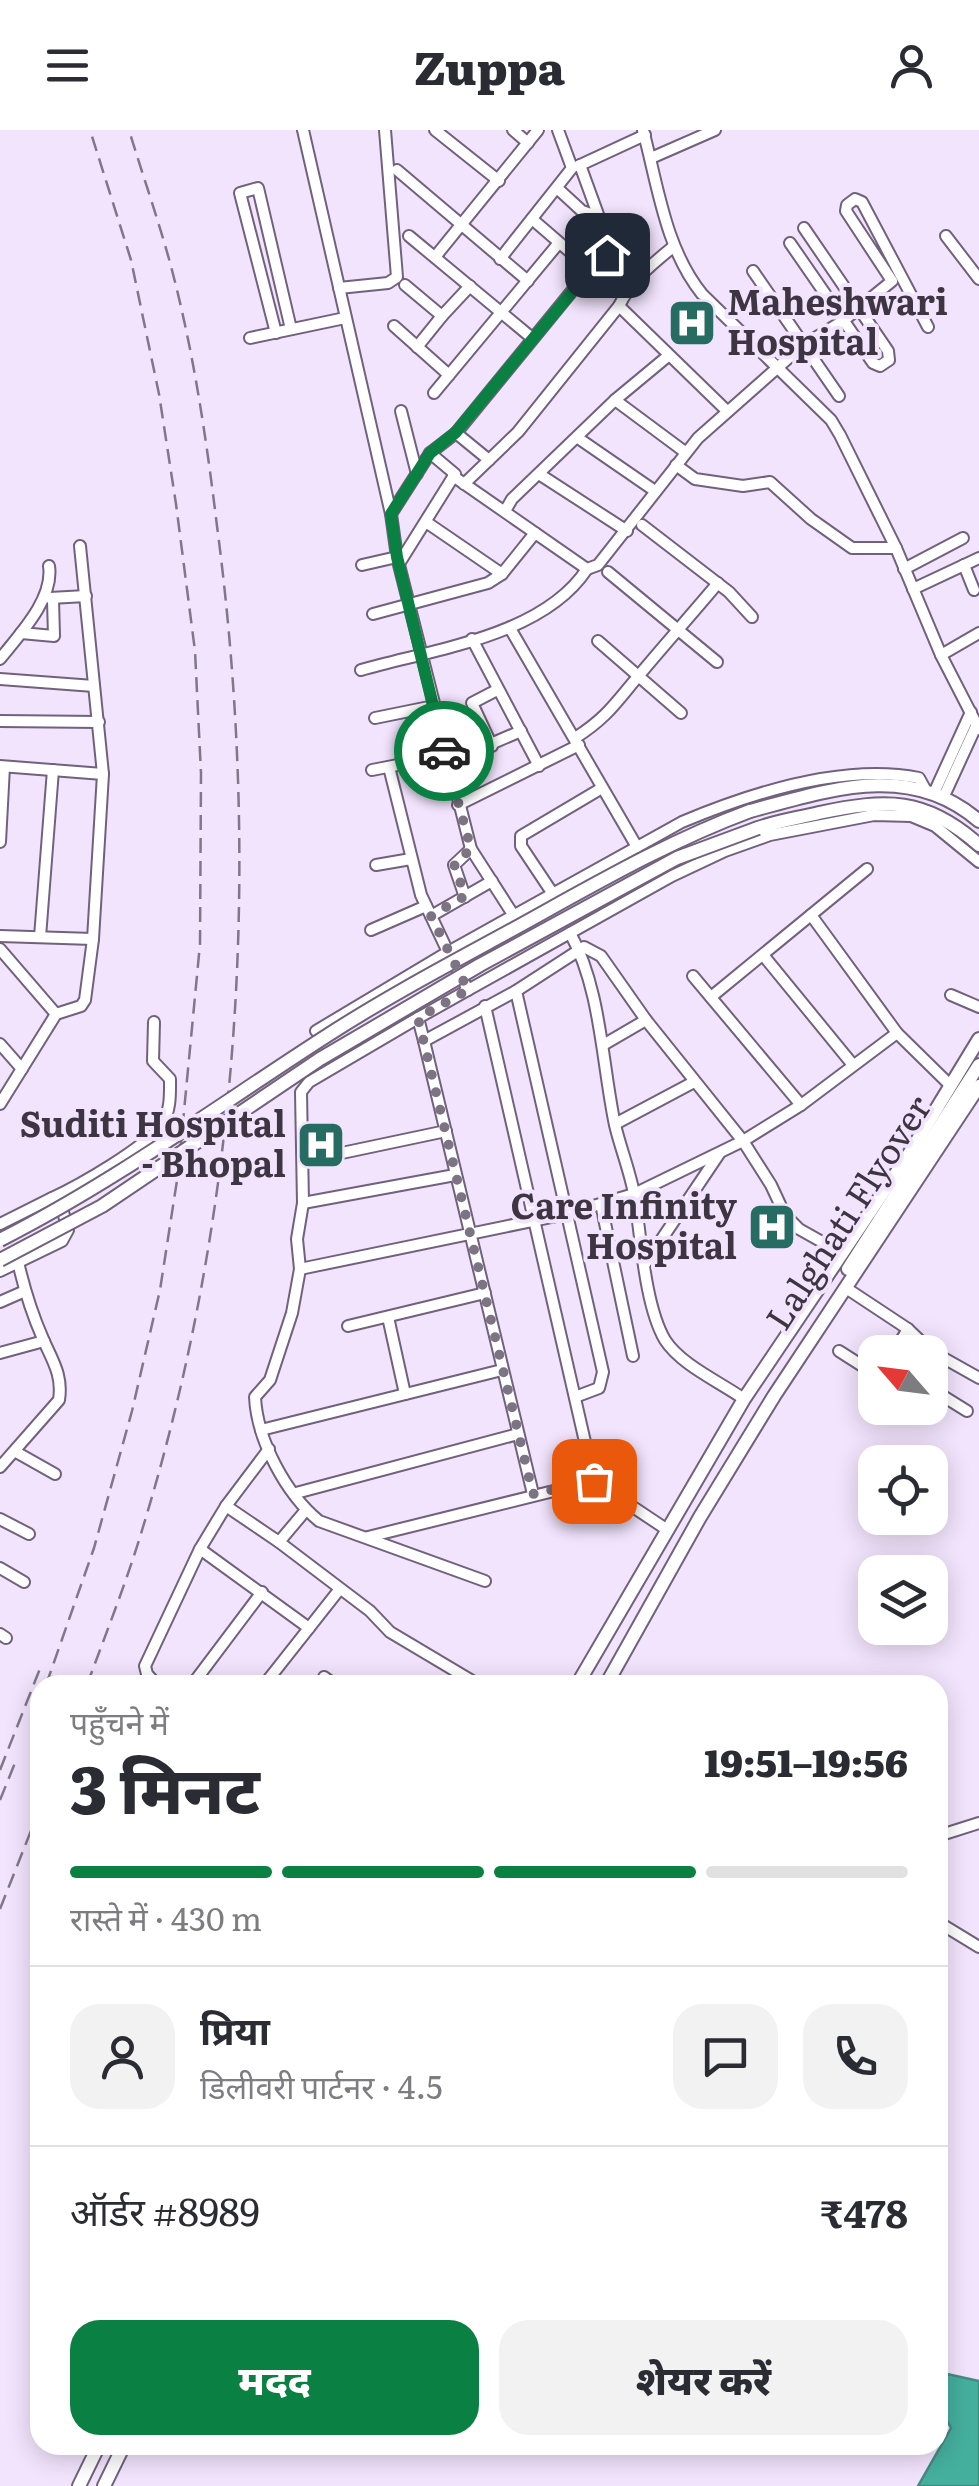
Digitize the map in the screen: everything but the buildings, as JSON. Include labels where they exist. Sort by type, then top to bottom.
[{"type":"main road","points":[[0,1240],[96,1189],[405,989],[695,832],[750,811],[891,784],[934,793],[979,821]]},
{"type":"main road","points":[[0,1260],[102,1206],[320,1058],[450,982],[667,863],[711,843],[866,804],[912,805],[942,817],[979,845]]},
{"type":"main road","points":[[584,1675],[744,1399],[909,1154],[979,1039]]},
{"type":"main road","name":"Lalghati Flyover","points":[[774,1396],[779,1378],[979,1065]]},
{"type":"main road","points":[[612,1675],[700,1517],[774,1396],[979,1086]]},
{"type":"main road","points":[[78,2486],[94,2455]]},
{"type":"main road","points":[[104,2486],[119,2455]]},
{"type":"street","points":[[302,130],[391,514],[398,560],[458,805],[471,849],[514,916]]},
{"type":"street","points":[[339,288],[388,283],[397,277],[385,130]]},
{"type":"street","points":[[436,130],[499,182]]},
{"type":"street","points":[[513,130],[528,144]]},
{"type":"street","points":[[435,257],[538,130]]},
{"type":"street","points":[[391,514],[430,453],[456,432],[590,270],[607,255],[608,242],[558,130]]},
{"type":"street","points":[[651,158],[715,130]]},
{"type":"street","points":[[500,259],[576,166],[644,132],[673,247],[684,272],[830,420],[896,548],[941,655],[978,726],[934,793]]},
{"type":"street","points":[[397,170],[528,281]]},
{"type":"street","points":[[276,333],[240,193],[258,188],[291,329]]},
{"type":"street","points":[[558,188],[582,210],[597,216]]},
{"type":"street","points":[[362,670],[510,630],[560,598],[577,585],[588,569],[598,565],[685,452],[802,346],[843,321],[892,281],[846,211],[855,199],[862,202],[928,327]]},
{"type":"street","points":[[532,219],[590,270]]},
{"type":"street","points":[[790,243],[873,363],[880,366],[888,360],[888,351],[804,228]]},
{"type":"street","points":[[408,236],[532,338]]},
{"type":"street","points":[[946,236],[979,279]]},
{"type":"street","points":[[798,254],[814,243]]},
{"type":"street","points":[[434,393],[558,244]]},
{"type":"street","points":[[464,484],[518,432],[619,306],[625,293],[673,247]]},
{"type":"street","points":[[753,271],[839,396]]},
{"type":"street","points":[[406,284],[442,316]]},
{"type":"street","points":[[417,347],[470,286]]},
{"type":"street","points":[[619,306],[728,411]]},
{"type":"street","points":[[250,338],[345,318]]},
{"type":"street","points":[[394,326],[449,375]]},
{"type":"street","points":[[505,511],[512,499],[615,400],[668,356]]},
{"type":"street","points":[[615,400],[685,452]]},
{"type":"street","points":[[401,411],[417,474]]},
{"type":"street","points":[[456,432],[489,460]]},
{"type":"street","points":[[578,438],[655,492]]},
{"type":"street","points":[[362,565],[398,560],[426,522],[455,474],[430,453]]},
{"type":"street","points":[[676,464],[696,480],[742,486],[770,482],[840,542],[862,550],[896,548]]},
{"type":"street","points":[[539,474],[626,531]]},
{"type":"street","points":[[453,476],[588,569]]},
{"type":"street","points":[[426,522],[502,574]]},
{"type":"street","points":[[642,525],[718,584],[752,617]]},
{"type":"street","points":[[373,614],[488,583],[502,574],[535,533]]},
{"type":"street","points":[[904,569],[964,538]]},
{"type":"street","points":[[0,1104],[56,1014],[84,1004],[93,939],[104,774],[80,546]]},
{"type":"street","points":[[912,589],[979,558]]},
{"type":"street","points":[[964,565],[974,590]]},
{"type":"street","points":[[21,632],[54,636],[49,566]]},
{"type":"street","points":[[608,572],[716,662]]},
{"type":"street","points":[[458,805],[539,766],[577,742],[605,718],[718,584]]},
{"type":"street","points":[[0,659],[49,598],[86,596]]},
{"type":"street","points":[[510,630],[636,847]]},
{"type":"street","points":[[941,655],[979,633]]},
{"type":"street","points":[[472,639],[539,766]]},
{"type":"street","points":[[598,641],[682,713]]},
{"type":"street","points":[[0,679],[94,686]]},
{"type":"street","points":[[492,746],[472,703],[497,690]]},
{"type":"street","points":[[375,718],[434,706]]},
{"type":"street","points":[[934,793],[970,712]]},
{"type":"street","points":[[0,721],[99,722]]},
{"type":"street","points":[[372,770],[492,746],[521,731]]},
{"type":"street","points":[[0,842],[2,767],[104,774]]},
{"type":"street","points":[[389,767],[428,911],[468,990]]},
{"type":"street","points":[[40,937],[53,770]]},
{"type":"street","points":[[316,1031],[636,847],[719,806],[824,780],[888,773],[919,778],[934,793]]},
{"type":"street","points":[[552,894],[521,846],[521,836],[602,788]]},
{"type":"street","points":[[485,1581],[319,1521],[306,1510],[261,1430],[255,1396],[270,1380],[292,1313],[300,1268],[296,1239],[304,1203],[301,1092],[309,1082],[418,1018],[765,829],[874,815],[911,816],[935,826],[979,862]]},
{"type":"street","points":[[465,896],[454,864],[471,849]]},
{"type":"street","points":[[376,865],[411,859]]},
{"type":"street","points":[[711,997],[867,869]]},
{"type":"street","points":[[371,930],[428,911],[492,881]]},
{"type":"street","points":[[811,915],[897,1033],[951,1086]]},
{"type":"street","points":[[570,933],[579,950],[603,1045],[615,1124],[634,1194],[644,1265],[664,1338],[684,1358],[744,1399]]},
{"type":"street","points":[[0,936],[93,939]]},
{"type":"street","points":[[424,1040],[579,950],[590,949],[601,956],[646,1020],[742,1141],[790,1221],[840,1252]]},
{"type":"street","points":[[0,950],[56,1014]]},
{"type":"street","points":[[763,954],[853,1065]]},
{"type":"street","points":[[693,976],[801,1106]]},
{"type":"street","points":[[516,990],[603,1372],[599,1388],[575,1397]]},
{"type":"street","points":[[951,995],[979,1007]]},
{"type":"street","points":[[485,1006],[594,1481],[666,1529]]},
{"type":"street","points":[[418,1018],[533,1494]]},
{"type":"street","points":[[603,1045],[646,1020]]},
{"type":"street","points":[[0,1224],[100,1172],[162,1125],[170,1105],[170,1079],[153,1060],[154,1022]]},
{"type":"street","points":[[300,1268],[566,1214],[634,1194],[742,1141],[801,1106],[897,1033]]},
{"type":"street","points":[[0,1044],[22,1068]]},
{"type":"street","points":[[615,1124],[694,1082]]},
{"type":"street","points":[[304,1161],[446,1130]]},
{"type":"street","points":[[644,1265],[721,1152]]},
{"type":"street","points":[[304,1203],[454,1174]]},
{"type":"street","points":[[0,1271],[66,1236],[68,1230],[60,1202],[52,1198]]},
{"type":"street","points":[[601,1204],[633,1356]]},
{"type":"street","points":[[0,1466],[58,1400],[57,1367],[25,1291],[18,1262]]},
{"type":"street","points":[[846,1288],[914,1335]]},
{"type":"street","points":[[0,1302],[25,1291]]},
{"type":"street","points":[[348,1326],[485,1293]]},
{"type":"street","points":[[388,1317],[405,1394]]},
{"type":"street","points":[[904,1335],[908,1329]]},
{"type":"street","points":[[0,1353],[44,1341]]},
{"type":"street","points":[[838,1351],[858,1363]]},
{"type":"street","points":[[948,1362],[979,1378]]},
{"type":"street","points":[[261,1430],[502,1370]]},
{"type":"street","points":[[948,1399],[967,1411]]},
{"type":"street","points":[[296,1493],[518,1434]]},
{"type":"street","points":[[147,1675],[146,1666],[200,1549],[226,1506],[269,1449]]},
{"type":"street","points":[[16,1452],[55,1474]]},
{"type":"street","points":[[368,1537],[594,1481]]},
{"type":"street","points":[[226,1506],[370,1611],[390,1632],[462,1675]]},
{"type":"street","points":[[280,1542],[306,1510]]},
{"type":"street","points":[[0,1519],[29,1534]]},
{"type":"street","points":[[200,1549],[309,1628]]},
{"type":"street","points":[[0,1568],[24,1582]]},
{"type":"street","points":[[272,1675],[339,1590]]},
{"type":"street","points":[[200,1675],[262,1592]]},
{"type":"street","points":[[453,1675],[455,1671]]},
{"type":"street","points":[[948,1833],[979,1823]]},
{"type":"street","points":[[948,1928],[979,1948]]},
{"type":"shaded area","points":[[948,2374],[979,2381],[979,2486],[918,2486],[936,2455],[948,2455]]},
{"type":"railway","points":[[50,1675],[94,1548],[160,1290],[178,1174],[200,944],[201,773],[195,651],[176,504],[159,394],[131,260],[90,130]]},
{"type":"railway","points":[[91,1675],[143,1527],[176,1405],[203,1281],[222,1156],[234,1030],[239,904],[231,652],[208,459],[178,292],[129,130]]},
{"type":"railway","points":[[37,1675],[41,1666]]},
{"type":"railway","points":[[0,1770],[30,1694]]},
{"type":"railway","points":[[0,1800],[17,1758]]},
{"type":"railway","points":[[0,1909],[30,1833]]},
{"type":"way so far","points":[[444,751],[471,849],[454,864],[465,896],[431,916],[468,990],[418,1018],[533,1494],[594,1481]]},
{"type":"place","name":"Maheshwari Hospital","points":[[692,323]]},
{"type":"place","name":"Suditi Hospital - Bhopal","points":[[321,1145]]},
{"type":"place","name":"Care Infinity Hospital","points":[[772,1227]]},
{"type":"route","points":[[444,751],[397,557],[391,514],[430,453],[451,438],[590,270],[607,255]]}]
